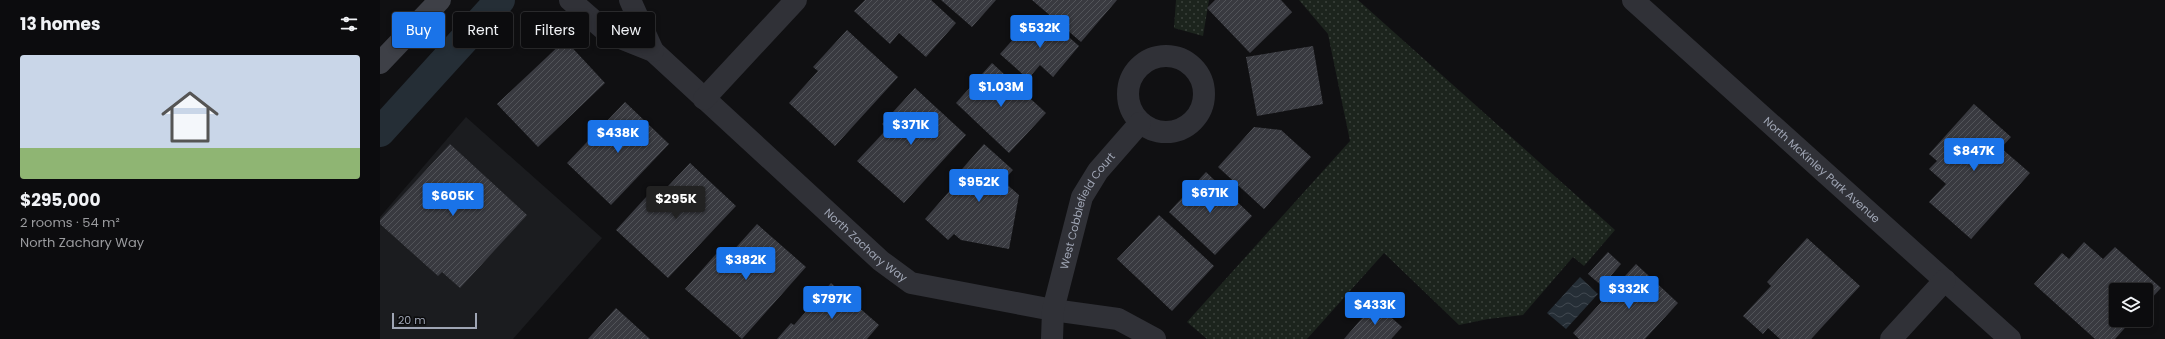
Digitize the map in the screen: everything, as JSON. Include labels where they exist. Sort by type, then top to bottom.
[{"type":"main road","points":[[380,63],[440,0]]},
{"type":"street","name":"North Zachary Way","points":[[570,0],[608,33],[653,51],[881,261],[911,283],[1053,310],[1118,319],[1155,339]]},
{"type":"street","name":"North Zachary Way","points":[[630,0],[653,51]]},
{"type":"street","points":[[704,99],[796,0]]},
{"type":"street","name":"North McKinley Park Avenue","points":[[1633,0],[2010,339]]},
{"type":"street","name":"West Cobblefield Court","points":[[1052,339],[1053,310],[1082,198],[1098,170],[1140,123]]},
{"type":"street","points":[[1891,339],[1944,280]]},
{"type":"shaded area","points":[[1176,0],[1209,0],[1203,36],[1174,28]]},
{"type":"shaded area","points":[[1299,0],[1358,0],[1615,230],[1584,266],[1573,257],[1523,315],[1488,319],[1459,325],[1384,253],[1307,339],[1207,339],[1187,322],[1350,141],[1328,34]]},
{"type":"shaded area","points":[[466,117],[602,238],[513,339],[380,339],[380,217]]},
{"type":"water","points":[[1580,277],[1598,294],[1566,329],[1547,313]]},
{"type":"building","points":[[865,0],[931,0],[956,23],[926,57],[899,33],[890,44],[854,11]]},
{"type":"building","points":[[941,0],[996,0],[972,27]]},
{"type":"building","points":[[1032,0],[1117,0],[1081,42]]},
{"type":"building","points":[[1215,0],[1281,0],[1292,12],[1250,53],[1207,8]]},
{"type":"building","points":[[1046,17],[1079,46],[1053,77],[1040,65],[1028,79],[1000,54],[1031,19],[1038,25]]},
{"type":"building","points":[[847,30],[898,77],[835,146],[789,103],[818,71],[813,67]]},
{"type":"building","points":[[1313,46],[1323,104],[1257,116],[1246,57]]},
{"type":"building","points":[[556,48],[572,48],[605,83],[538,147],[497,104]]},
{"type":"building","points":[[992,63],[1046,113],[1009,153],[956,103]]},
{"type":"building","points":[[915,88],[966,135],[904,203],[857,161],[887,129],[882,124]]},
{"type":"building","points":[[625,102],[669,144],[611,205],[567,163]]},
{"type":"building","points":[[1974,104],[2011,137],[2001,148],[2030,173],[1971,239],[1929,202],[1946,184],[1929,169],[1937,161],[1929,154]]},
{"type":"building","points":[[1254,127],[1281,130],[1311,157],[1264,209],[1218,167]]},
{"type":"building","points":[[450,144],[527,215],[460,288],[442,272],[438,276],[380,224],[380,220]]},
{"type":"building","points":[[984,144],[1013,170],[1003,181],[1019,195],[1009,249],[961,240],[954,234],[948,240],[925,219],[960,179],[956,176]]},
{"type":"building","points":[[690,163],[736,206],[668,278],[616,230],[647,196],[653,202]]},
{"type":"building","points":[[1206,172],[1252,216],[1215,255],[1169,212]]},
{"type":"building","points":[[1159,215],[1214,266],[1172,311],[1117,259]]},
{"type":"building","points":[[757,224],[806,267],[742,339],[685,289],[716,254],[724,261]]},
{"type":"building","points":[[1807,238],[1860,286],[1811,339],[1780,339],[1768,328],[1763,334],[1743,316],[1771,286],[1767,282]]},
{"type":"building","points":[[2084,242],[2103,259],[2115,247],[2161,288],[2153,297],[2153,283],[2109,283],[2109,327],[2126,327],[2115,339],[2095,339],[2034,284],[2062,253],[2069,259]]},
{"type":"building","points":[[1608,252],[1621,264],[1602,286],[1588,274]]},
{"type":"building","points":[[1636,264],[1678,303],[1645,339],[1579,339],[1573,333]]},
{"type":"building","points":[[831,283],[879,325],[867,339],[777,339],[791,323],[794,325]]},
{"type":"building","points":[[1375,303],[1402,327],[1391,339],[1344,339]]},
{"type":"building","points":[[616,308],[650,339],[588,339]]},
{"type":"waterway","points":[[380,132],[500,0]]}]
